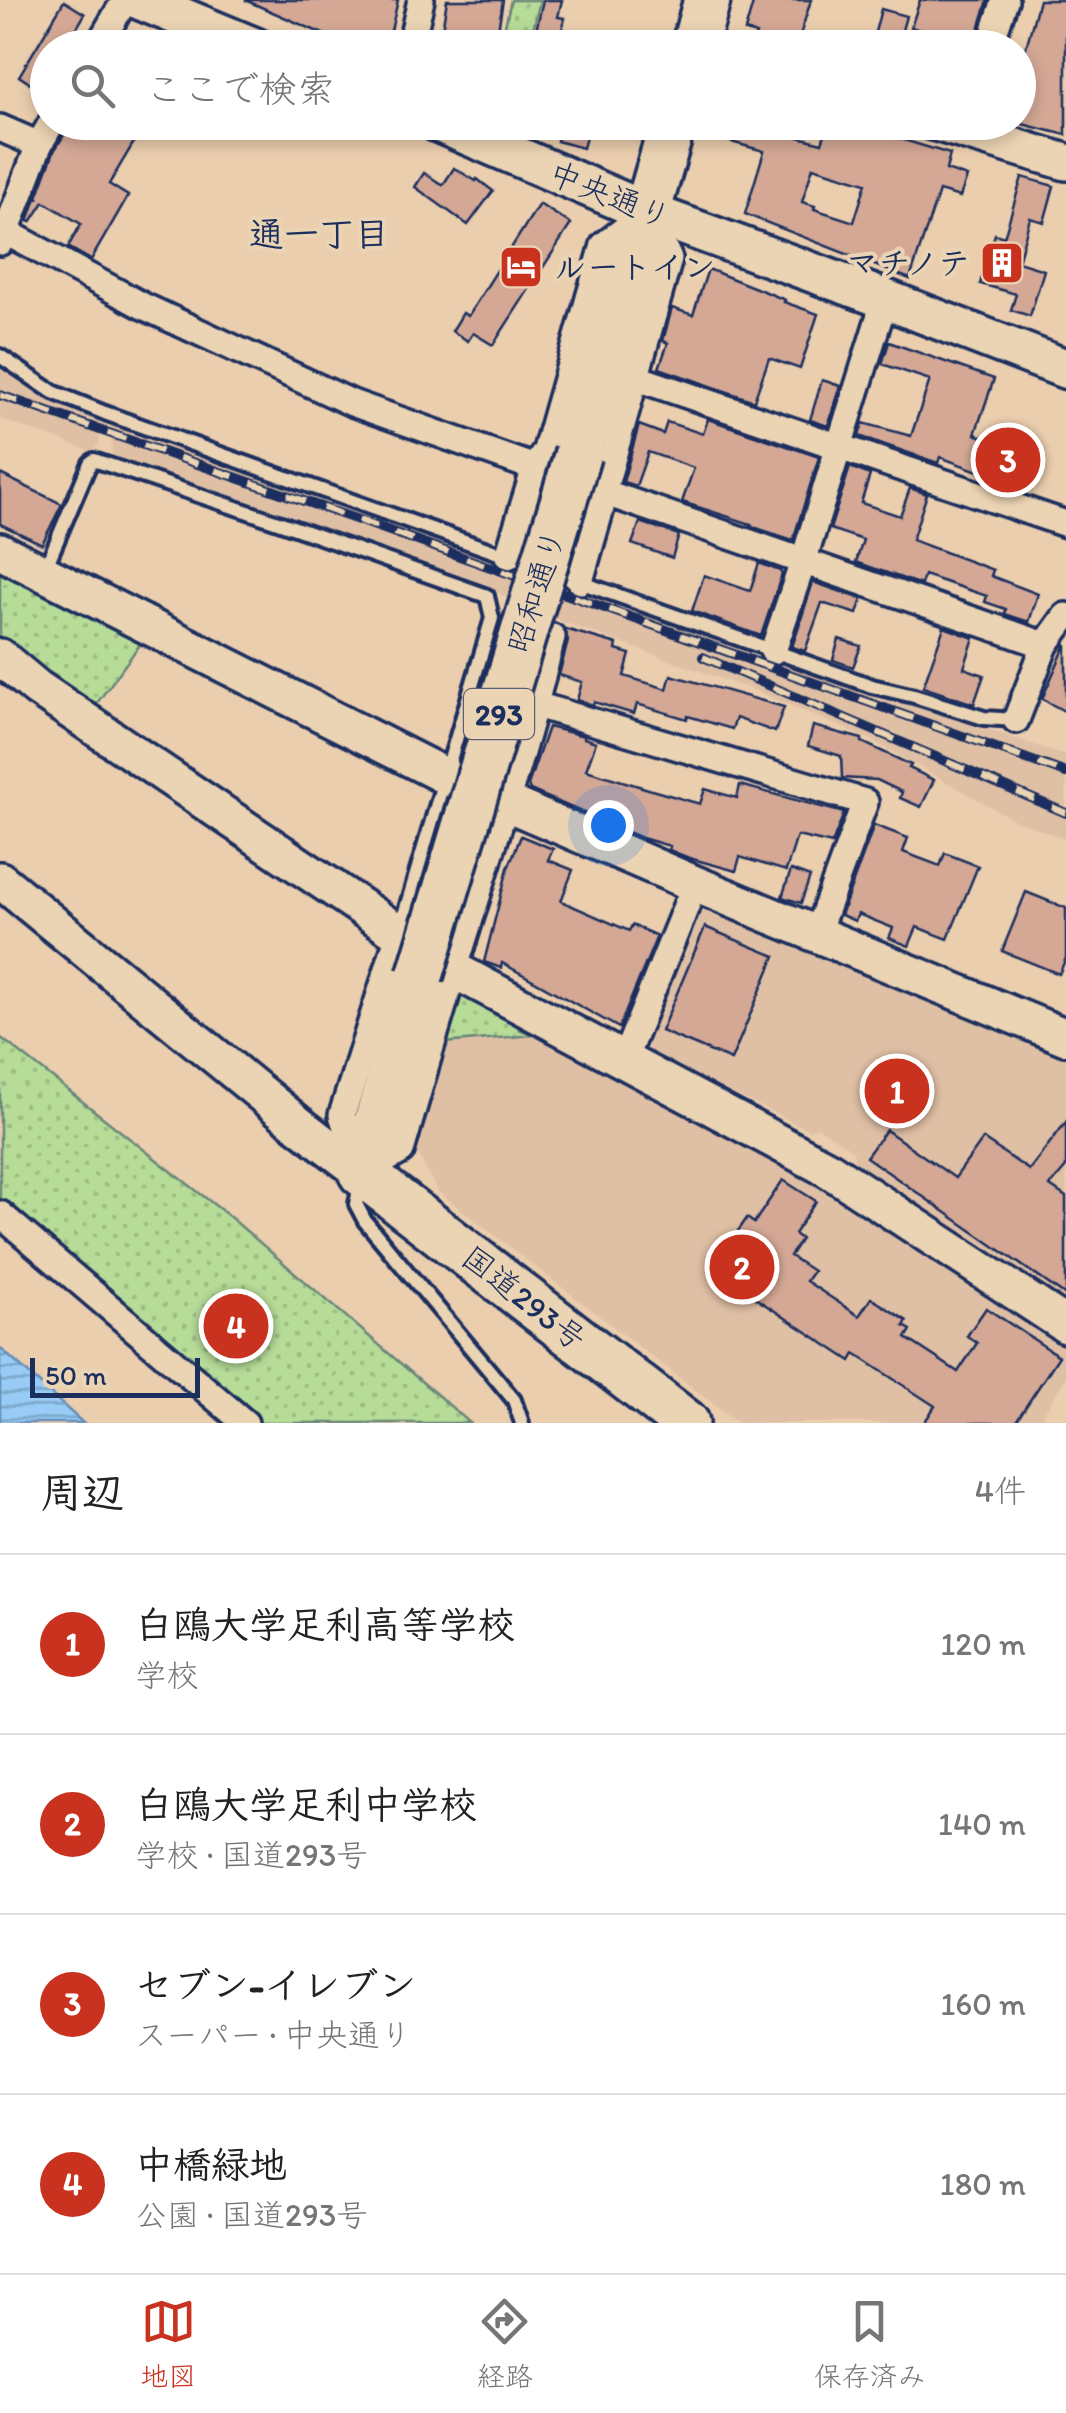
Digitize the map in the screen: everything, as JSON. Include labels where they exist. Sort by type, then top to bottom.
[{"type":"highway","points":[[699,30],[708,0]]},
{"type":"highway","name":"昭和通り","points":[[362,1173],[437,973],[667,140]]},
{"type":"highway","name":"国道293号","points":[[362,1173],[686,1423]]},
{"type":"main road","points":[[140,0],[212,30]]},
{"type":"main road","name":"中央通り","points":[[479,140],[647,212],[1066,370]]},
{"type":"street","points":[[107,30],[125,0]]},
{"type":"street","points":[[414,30],[420,0]]},
{"type":"street","points":[[996,30],[1005,0]]},
{"type":"street","points":[[0,128],[30,132]]},
{"type":"street","points":[[43,140],[3,237],[352,402],[1044,645]]},
{"type":"street","points":[[999,140],[1066,162]]},
{"type":"street","points":[[508,556],[534,468],[546,450],[604,245],[647,212],[669,259],[580,581]]},
{"type":"street","points":[[773,651],[885,300]]},
{"type":"street","points":[[637,378],[1066,524]]},
{"type":"street","points":[[0,551],[446,776],[1066,1037]]},
{"type":"street","points":[[1016,720],[1044,645],[1066,616]]},
{"type":"street","points":[[437,973],[508,802],[552,637]]},
{"type":"street","points":[[0,658],[36,688],[398,934],[437,973],[624,1060],[828,1168],[1066,1325]]},
{"type":"street","points":[[536,705],[865,802],[816,935]]},
{"type":"street","points":[[0,880],[362,1173]]},
{"type":"street","points":[[624,1060],[695,884]]},
{"type":"street","points":[[362,1173],[342,1115],[398,934]]},
{"type":"street","points":[[0,1214],[245,1423]]},
{"type":"lane","points":[[0,356],[53,392],[105,414],[872,686],[984,718],[1016,720]]},
{"type":"lane","points":[[43,573],[94,460],[486,596],[492,618],[398,934]]},
{"type":"lane","points":[[362,1173],[356,1204],[365,1221],[514,1400],[522,1423]]},
{"type":"shaded area","points":[[0,367],[55,401],[99,419],[99,443],[93,452],[0,419]]},
{"type":"shaded area","points":[[111,423],[870,692],[902,699],[1066,756],[1066,839],[1016,821],[871,740],[761,693],[563,622],[491,590],[112,457]]},
{"type":"shaded area","points":[[700,906],[1066,1056],[1066,1306],[855,1163],[853,1151],[818,1127],[809,1130],[651,1054],[646,1040]]},
{"type":"shaded area","points":[[533,1035],[780,1155],[1063,1342],[1066,1377],[1038,1423],[738,1423],[437,1191],[413,1144],[443,1043]]},
{"type":"green space","points":[[511,0],[540,0],[533,30],[504,30]]},
{"type":"green space","points":[[0,571],[141,643],[89,714],[0,642]]},
{"type":"green space","points":[[462,994],[515,1019],[519,1029],[533,1035],[443,1043]]},
{"type":"green space","points":[[0,1037],[230,1217],[470,1423],[231,1423],[0,1228]]},
{"type":"water","points":[[0,1348],[83,1423],[0,1423]]},
{"type":"building","points":[[245,0],[398,0],[391,30],[314,30]]},
{"type":"building","points":[[447,0],[503,0],[498,30],[442,30]]},
{"type":"building","points":[[543,0],[562,0],[558,17],[565,18],[562,30],[536,30]]},
{"type":"building","points":[[754,0],[811,0],[802,30],[745,30]]},
{"type":"building","points":[[920,0],[988,0],[979,30],[911,27]]},
{"type":"building","points":[[1039,0],[1066,0],[1066,135],[1036,128],[1036,30],[1031,30]]},
{"type":"building","points":[[64,1],[85,14],[76,30],[47,30]]},
{"type":"building","points":[[881,9],[906,16],[902,30],[876,30]]},
{"type":"building","points":[[30,58],[30,83],[19,76]]},
{"type":"building","points":[[61,140],[135,140],[109,184],[128,196],[91,260],[68,247],[81,224],[44,202],[28,221]]},
{"type":"building","points":[[557,140],[585,140],[583,148]]},
{"type":"building","points":[[724,140],[822,143],[904,140],[950,154],[946,170],[967,177],[960,197],[939,191],[910,279],[745,214],[764,151]],"holes":[[[813,167],[866,183],[854,222],[802,202]]]},
{"type":"building","points":[[454,168],[493,191],[468,225],[415,187],[424,173],[443,185]]},
{"type":"building","points":[[1022,177],[1054,186],[1044,222],[1030,218],[1018,262],[1044,270],[1030,316],[1011,310],[1016,294],[980,284],[995,234],[1004,237]]},
{"type":"building","name":"ルートイン","points":[[539,204],[571,224],[493,345],[473,333],[468,341],[452,331],[463,313],[468,316]]},
{"type":"building","points":[[708,269],[818,314],[800,369],[769,358],[754,401],[659,368],[668,343],[663,341],[672,308],[693,315]]},
{"type":"building","points":[[889,342],[994,379],[975,434],[1042,459],[1030,490],[940,457],[938,463],[859,436],[863,423],[911,436],[930,380],[882,364]]},
{"type":"building","points":[[822,380],[841,386],[828,426],[810,420]]},
{"type":"building","points":[[708,419],[819,457],[793,540],[682,502],[694,468],[648,452],[636,486],[623,482],[639,425],[663,434],[667,422],[703,434]]},
{"type":"building","points":[[850,467],[870,475],[861,503],[900,516],[910,488],[927,494],[912,540],[993,570],[991,576],[1038,594],[1029,622],[985,602],[987,596],[924,575],[921,585],[856,562],[863,540],[830,529]]},
{"type":"building","points":[[0,474],[62,504],[42,544],[0,524]]},
{"type":"building","points":[[640,522],[679,535],[672,558],[632,544]]},
{"type":"building","points":[[759,563],[782,574],[761,636],[692,611],[704,575],[750,591]]},
{"type":"building","points":[[813,582],[862,599],[857,614],[822,603],[805,651],[792,647]]},
{"type":"building","points":[[944,627],[974,638],[964,668],[984,675],[974,704],[923,687]]},
{"type":"building","points":[[565,629],[617,644],[616,650],[630,654],[624,676],[667,689],[671,675],[784,707],[775,732],[736,718],[732,729],[637,704],[634,714],[577,700],[582,682],[559,675],[568,641]]},
{"type":"building","points":[[839,639],[861,646],[853,667],[833,660]]},
{"type":"building","points":[[1066,644],[1066,712],[1042,699]]},
{"type":"building","points":[[813,726],[862,739],[934,780],[921,807],[900,798],[902,792],[877,780],[842,778],[841,756],[808,746]]},
{"type":"building","points":[[548,727],[596,742],[586,770],[655,791],[700,804],[705,789],[737,798],[740,785],[844,813],[832,844],[797,836],[786,871],[740,857],[736,871],[689,858],[669,850],[670,846],[530,790],[528,785]]},
{"type":"building","points":[[874,825],[908,838],[903,852],[940,866],[945,853],[978,866],[948,939],[917,927],[909,946],[889,938],[893,928],[858,914],[855,921],[841,915]]},
{"type":"building","points":[[521,836],[553,849],[548,860],[573,870],[561,901],[629,931],[632,925],[657,936],[619,1028],[502,963],[501,968],[484,962],[508,868]]},
{"type":"building","points":[[791,870],[810,877],[801,903],[782,897]]},
{"type":"building","points":[[1026,892],[1066,908],[1066,958],[1059,974],[1002,951]]},
{"type":"building","points":[[705,927],[775,956],[731,1060],[661,1031]]},
{"type":"building","points":[[1066,1122],[1066,1167],[1050,1186],[1066,1197],[1066,1296],[866,1157],[886,1130],[955,1178],[983,1139],[1029,1170]]},
{"type":"building","points":[[783,1180],[816,1201],[794,1234],[801,1239],[790,1256],[813,1271],[806,1281],[859,1316],[871,1298],[907,1321],[904,1326],[911,1330],[906,1338],[958,1372],[977,1343],[967,1336],[986,1308],[1059,1356],[1015,1423],[924,1423],[935,1406],[855,1354],[851,1361],[720,1275],[740,1245],[732,1240],[747,1218],[754,1223]]},
{"type":"railway","points":[[0,395],[1066,773]]},
{"type":"railway","points":[[703,657],[1066,813]]},
{"type":"place","name":"マチノテ","points":[[1002,263]]},
{"type":"place","name":"ルートイン","points":[[521,267]]},
{"type":"place","name":"セブン-イレブン","points":[[1008,460]]},
{"type":"place","name":"白鴎大学足利高等学校","points":[[897,1091]]},
{"type":"place","name":"白鴎大学足利中学校","points":[[742,1267]]},
{"type":"place","name":"中橋緑地","points":[[236,1326]]},
{"type":"district","name":"通一丁目","points":[[319,234]]}]
